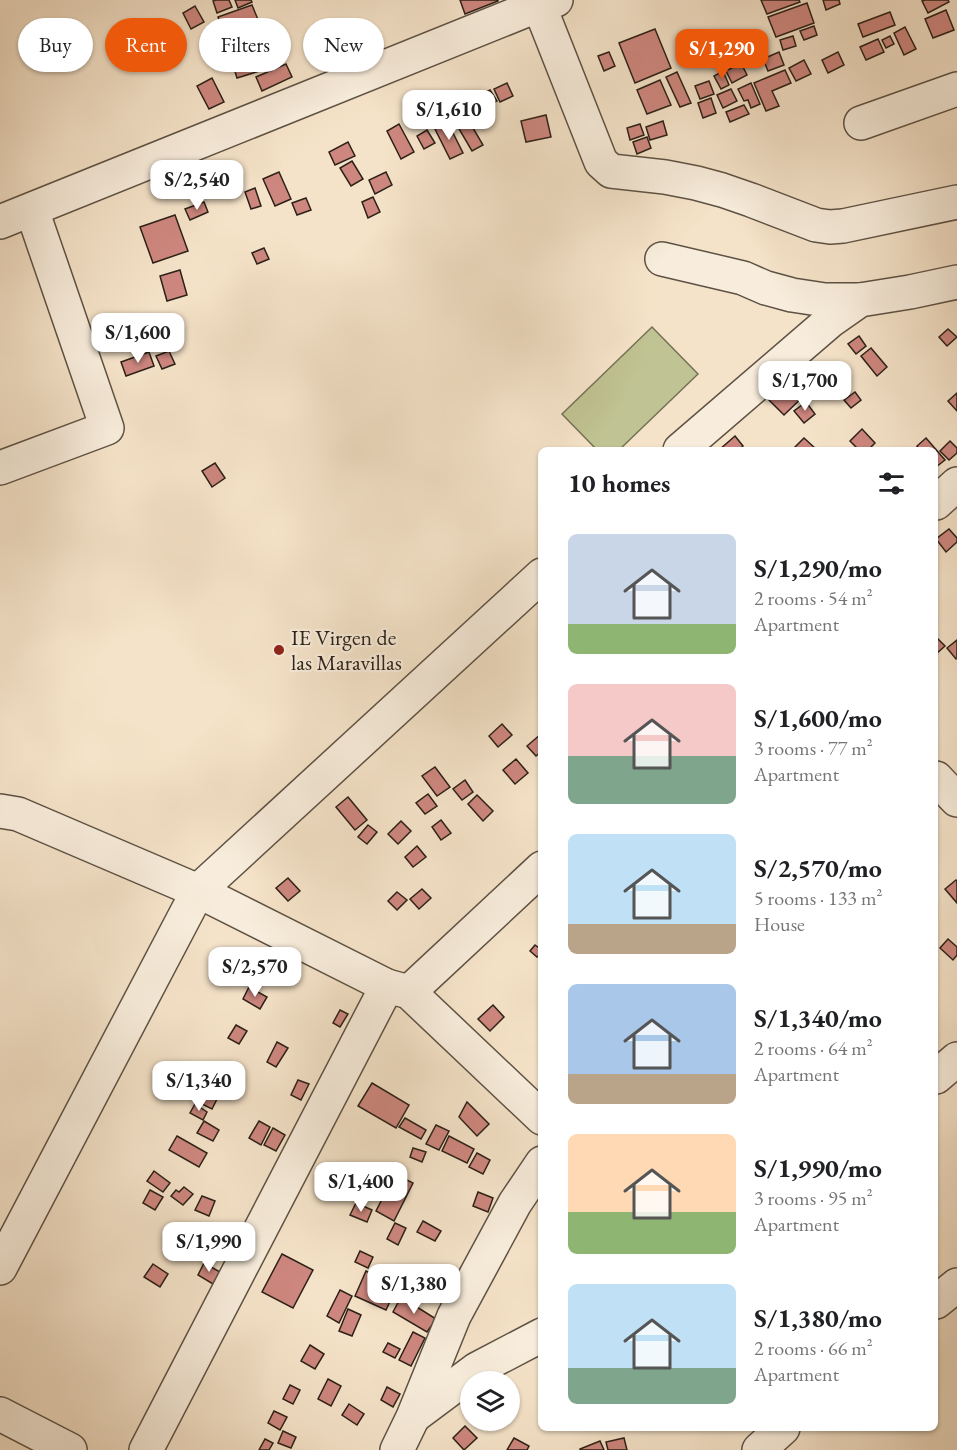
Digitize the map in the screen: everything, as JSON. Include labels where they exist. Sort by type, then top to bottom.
[{"type":"street","points":[[0,222],[544,2],[601,162],[611,171],[696,183],[751,200],[816,225],[830,227],[957,202]]},
{"type":"street","points":[[861,123],[957,89]]},
{"type":"street","points":[[0,468],[107,428],[32,210]]},
{"type":"street","points":[[662,259],[743,278],[766,288],[792,295],[825,300],[860,300],[957,282]]},
{"type":"street","points":[[683,447],[830,321],[860,300]]},
{"type":"street","points":[[938,501],[957,484]]},
{"type":"street","points":[[0,1268],[198,891],[538,579]]},
{"type":"street","points":[[0,811],[18,814],[198,891],[398,988],[538,1114]]},
{"type":"street","points":[[146,1450],[398,988],[538,871]]},
{"type":"street","points":[[938,1075],[957,1059]]},
{"type":"street","points":[[397,1450],[454,1316],[515,1203],[538,1169]]},
{"type":"street","points":[[938,1300],[957,1285]]},
{"type":"street","points":[[412,1417],[477,1369],[538,1337]]},
{"type":"street","points":[[0,1414],[70,1450]]},
{"type":"street","points":[[759,1450],[780,1431]]},
{"type":"green space","points":[[652,327],[698,374],[622,447],[594,447],[562,414]]},
{"type":"building","points":[[229,0],[232,7],[217,13],[213,1]]},
{"type":"building","points":[[235,0],[251,0],[252,2],[238,8]]},
{"type":"building","points":[[460,0],[498,0],[498,1],[465,14]]},
{"type":"building","points":[[761,0],[799,0],[800,2],[767,14]]},
{"type":"building","points":[[823,0],[839,0],[840,4],[826,10]]},
{"type":"building","points":[[948,0],[949,2],[928,13],[922,1]]},
{"type":"building","points":[[807,3],[814,23],[776,37],[768,17]]},
{"type":"building","points":[[252,5],[257,18],[218,18]]},
{"type":"building","points":[[195,6],[202,18],[199,18],[199,25],[191,29],[183,13]]},
{"type":"building","points":[[946,10],[954,30],[933,38],[925,19]]},
{"type":"building","points":[[890,12],[895,25],[863,37],[858,24]]},
{"type":"building","points":[[814,26],[817,35],[804,40],[800,31]]},
{"type":"building","points":[[905,27],[916,49],[904,55],[894,33]]},
{"type":"building","points":[[655,29],[671,68],[635,83],[619,43]]},
{"type":"building","points":[[793,36],[796,46],[783,50],[780,40]]},
{"type":"building","points":[[890,36],[894,44],[886,48],[882,40]]},
{"type":"building","points":[[878,39],[884,52],[866,60],[860,47]]},
{"type":"building","points":[[609,52],[615,66],[604,71],[598,56]]},
{"type":"building","points":[[779,52],[784,65],[768,71],[763,59]]},
{"type":"building","points":[[838,52],[844,65],[828,73],[822,60]]},
{"type":"building","points":[[804,60],[811,74],[796,81],[789,68]]},
{"type":"building","points":[[741,63],[747,75],[732,83],[726,71]]},
{"type":"building","points":[[785,70],[791,83],[772,91],[779,106],[766,111],[754,83]]},
{"type":"building","points":[[723,71],[729,85],[721,89],[714,76]]},
{"type":"building","points":[[235,72],[256,72],[237,78]]},
{"type":"building","points":[[268,72],[290,72],[292,77],[262,91],[256,77]]},
{"type":"building","points":[[677,72],[691,103],[680,107],[666,77]]},
{"type":"building","points":[[212,78],[224,102],[209,109],[197,86]]},
{"type":"building","points":[[660,80],[671,105],[647,114],[637,90]]},
{"type":"building","points":[[709,81],[714,94],[700,99],[695,86]]},
{"type":"building","points":[[507,83],[513,96],[500,102],[494,89]]},
{"type":"building","points":[[751,83],[760,104],[751,108],[748,100],[744,101],[738,89]]},
{"type":"building","points":[[731,89],[737,101],[723,108],[717,95]]},
{"type":"building","points":[[490,90],[497,101],[482,109],[476,97]]},
{"type":"building","points":[[711,98],[716,113],[703,118],[698,103]]},
{"type":"building","points":[[445,105],[450,118],[430,127],[425,114]]},
{"type":"building","points":[[744,105],[749,114],[730,122],[726,112]]},
{"type":"building","points":[[546,115],[551,137],[526,142],[521,121]]},
{"type":"building","points":[[466,116],[483,145],[472,151],[455,122]]},
{"type":"building","points":[[663,121],[667,135],[650,140],[646,127]]},
{"type":"building","points":[[448,123],[463,153],[450,159],[435,129]]},
{"type":"building","points":[[399,124],[414,152],[401,159],[387,131]]},
{"type":"building","points":[[640,124],[644,135],[630,140],[627,128]]},
{"type":"building","points":[[427,130],[435,143],[424,149],[417,136]]},
{"type":"building","points":[[647,137],[651,148],[637,154],[633,142]]},
{"type":"building","points":[[348,142],[355,156],[335,165],[329,152]]},
{"type":"building","points":[[352,161],[363,179],[351,186],[340,168]]},
{"type":"building","points":[[279,172],[291,199],[275,206],[263,179]]},
{"type":"building","points":[[386,172],[392,185],[375,194],[369,180]]},
{"type":"building","points":[[255,188],[261,206],[251,209],[245,192]]},
{"type":"building","points":[[373,197],[380,212],[368,218],[362,202]]},
{"type":"building","points":[[306,198],[311,210],[297,215],[292,203]]},
{"type":"building","points":[[204,202],[208,212],[190,220],[185,209]]},
{"type":"building","points":[[175,215],[188,251],[153,263],[140,227]]},
{"type":"building","points":[[264,248],[269,259],[257,264],[252,253]]},
{"type":"building","points":[[180,270],[187,295],[167,301],[160,276]]},
{"type":"building","points":[[170,325],[177,343],[163,348],[156,330]]},
{"type":"building","points":[[948,329],[957,337],[947,346],[939,337]]},
{"type":"building","points":[[859,336],[866,346],[856,354],[848,344]]},
{"type":"building","points":[[871,348],[887,367],[877,376],[861,356]]},
{"type":"building","points":[[169,351],[175,364],[162,369],[156,356]]},
{"type":"building","points":[[149,352],[154,366],[126,376],[121,362]]},
{"type":"building","points":[[794,367],[813,387],[784,415],[765,396]]},
{"type":"building","points":[[855,392],[861,400],[851,408],[844,400]]},
{"type":"building","points":[[957,393],[957,411],[948,401]]},
{"type":"building","points":[[806,402],[815,414],[804,423],[794,411]]},
{"type":"building","points":[[862,429],[875,443],[871,447],[856,447],[850,441]]},
{"type":"building","points":[[735,436],[743,446],[742,447],[722,447]]},
{"type":"building","points":[[804,438],[814,447],[795,447]]},
{"type":"building","points":[[926,438],[934,447],[918,447]]},
{"type":"building","points":[[950,441],[957,448],[957,453],[949,460],[940,451]]},
{"type":"building","points":[[938,452],[945,460],[938,465]]},
{"type":"building","points":[[215,463],[225,478],[212,487],[202,471]]},
{"type":"building","points":[[949,529],[957,538],[957,542],[946,552],[938,542],[938,537]]},
{"type":"building","points":[[938,639],[945,646],[938,652]]},
{"type":"building","points":[[957,640],[957,658],[956,659],[947,648]]},
{"type":"building","points":[[502,724],[512,735],[498,747],[489,736]]},
{"type":"building","points":[[538,737],[538,754],[536,756],[527,746]]},
{"type":"building","points":[[516,759],[528,773],[515,784],[503,770]]},
{"type":"building","points":[[435,767],[450,787],[437,796],[422,776]]},
{"type":"building","points":[[465,780],[473,792],[462,800],[453,789]]},
{"type":"building","points":[[428,794],[437,806],[425,814],[416,803]]},
{"type":"building","points":[[477,795],[493,811],[483,821],[468,804]]},
{"type":"building","points":[[348,797],[367,820],[355,830],[336,807]]},
{"type":"building","points":[[441,820],[451,833],[441,840],[432,827]]},
{"type":"building","points":[[401,821],[411,831],[398,844],[388,834]]},
{"type":"building","points":[[368,825],[377,832],[367,844],[358,837]]},
{"type":"building","points":[[417,846],[426,857],[413,867],[405,857]]},
{"type":"building","points":[[288,878],[300,891],[288,901],[276,888]]},
{"type":"building","points":[[957,881],[957,903],[945,889]]},
{"type":"building","points":[[422,889],[431,898],[419,909],[410,899]]},
{"type":"building","points":[[397,892],[407,900],[397,910],[388,901]]},
{"type":"building","points":[[948,939],[957,947],[957,955],[953,960],[940,948]]},
{"type":"building","points":[[535,945],[538,947],[538,956],[537,957],[530,951]]},
{"type":"building","points":[[249,987],[267,997],[260,1009],[243,999]]},
{"type":"building","points":[[493,1005],[504,1017],[490,1031],[478,1019]]},
{"type":"building","points":[[340,1010],[348,1014],[340,1027],[333,1023]]},
{"type":"building","points":[[236,1025],[247,1031],[239,1044],[228,1038]]},
{"type":"building","points":[[277,1042],[288,1048],[276,1067],[267,1062]]},
{"type":"building","points":[[214,1063],[227,1069],[222,1081],[208,1075]]},
{"type":"building","points":[[298,1080],[309,1084],[301,1100],[291,1095]]},
{"type":"building","points":[[372,1083],[409,1105],[396,1128],[358,1106]]},
{"type":"building","points":[[203,1087],[219,1095],[212,1109],[196,1101]]},
{"type":"building","points":[[467,1102],[489,1124],[477,1136],[459,1117]]},
{"type":"building","points":[[195,1104],[207,1112],[203,1120],[190,1113]]},
{"type":"building","points":[[405,1118],[426,1130],[421,1139],[399,1127]]},
{"type":"building","points":[[204,1121],[219,1130],[213,1141],[197,1133]]},
{"type":"building","points":[[259,1121],[270,1127],[261,1145],[249,1138]]},
{"type":"building","points":[[436,1125],[449,1131],[439,1150],[426,1144]]},
{"type":"building","points":[[273,1128],[285,1135],[276,1151],[264,1145]]},
{"type":"building","points":[[177,1136],[207,1153],[199,1167],[169,1150]]},
{"type":"building","points":[[449,1136],[474,1149],[467,1163],[442,1151]]},
{"type":"building","points":[[413,1148],[426,1152],[422,1162],[410,1157]]},
{"type":"building","points":[[477,1153],[490,1160],[483,1174],[469,1167]]},
{"type":"building","points":[[154,1171],[170,1183],[163,1192],[147,1181]]},
{"type":"building","points":[[395,1174],[413,1183],[394,1221],[376,1211]]},
{"type":"building","points":[[184,1187],[193,1194],[183,1205],[171,1196],[176,1190],[179,1192]]},
{"type":"building","points":[[150,1190],[163,1197],[155,1210],[143,1203]]},
{"type":"building","points":[[478,1192],[493,1198],[488,1212],[473,1206]]},
{"type":"building","points":[[202,1196],[215,1201],[209,1216],[195,1210]]},
{"type":"building","points":[[356,1203],[372,1210],[367,1222],[350,1215]]},
{"type":"building","points":[[423,1221],[441,1231],[435,1241],[417,1232]]},
{"type":"building","points":[[395,1223],[406,1228],[398,1245],[387,1239]]},
{"type":"building","points":[[223,1230],[231,1233],[225,1246],[217,1243]]},
{"type":"building","points":[[360,1251],[373,1257],[368,1268],[355,1262]]},
{"type":"building","points":[[282,1254],[313,1270],[293,1308],[262,1292]]},
{"type":"building","points":[[204,1263],[220,1272],[213,1284],[198,1275]]},
{"type":"building","points":[[153,1264],[168,1274],[160,1287],[144,1277]]},
{"type":"building","points":[[366,1271],[397,1286],[386,1310],[355,1296]]},
{"type":"building","points":[[413,1277],[424,1284],[417,1296],[405,1289]]},
{"type":"building","points":[[340,1290],[352,1296],[339,1323],[327,1316]]},
{"type":"building","points":[[401,1297],[436,1319],[427,1332],[393,1312]]},
{"type":"building","points":[[348,1309],[361,1315],[352,1336],[339,1331]]},
{"type":"building","points":[[413,1332],[425,1338],[411,1366],[399,1360]]},
{"type":"building","points":[[388,1343],[400,1349],[395,1358],[383,1352]]},
{"type":"building","points":[[310,1345],[324,1354],[315,1369],[301,1361]]},
{"type":"building","points":[[328,1379],[341,1386],[331,1406],[318,1399]]},
{"type":"building","points":[[290,1385],[300,1390],[293,1404],[283,1399]]},
{"type":"building","points":[[387,1387],[400,1394],[393,1407],[381,1400]]},
{"type":"building","points":[[349,1404],[364,1414],[357,1425],[342,1415]]},
{"type":"building","points":[[274,1411],[287,1417],[280,1430],[268,1423]]},
{"type":"building","points":[[283,1431],[296,1437],[291,1448],[278,1443]]},
{"type":"building","points":[[460,1431],[470,1431],[477,1438],[464,1450],[453,1438]]},
{"type":"building","points":[[514,1438],[529,1446],[527,1450],[507,1450]]},
{"type":"building","points":[[624,1438],[627,1450],[608,1450],[606,1442]]},
{"type":"building","points":[[265,1439],[273,1443],[269,1450],[259,1450]]},
{"type":"building","points":[[600,1441],[604,1450],[580,1450],[580,1449]]},
{"type":"place","name":"IE Virgen de las Maravillas","points":[[279,650]]}]
